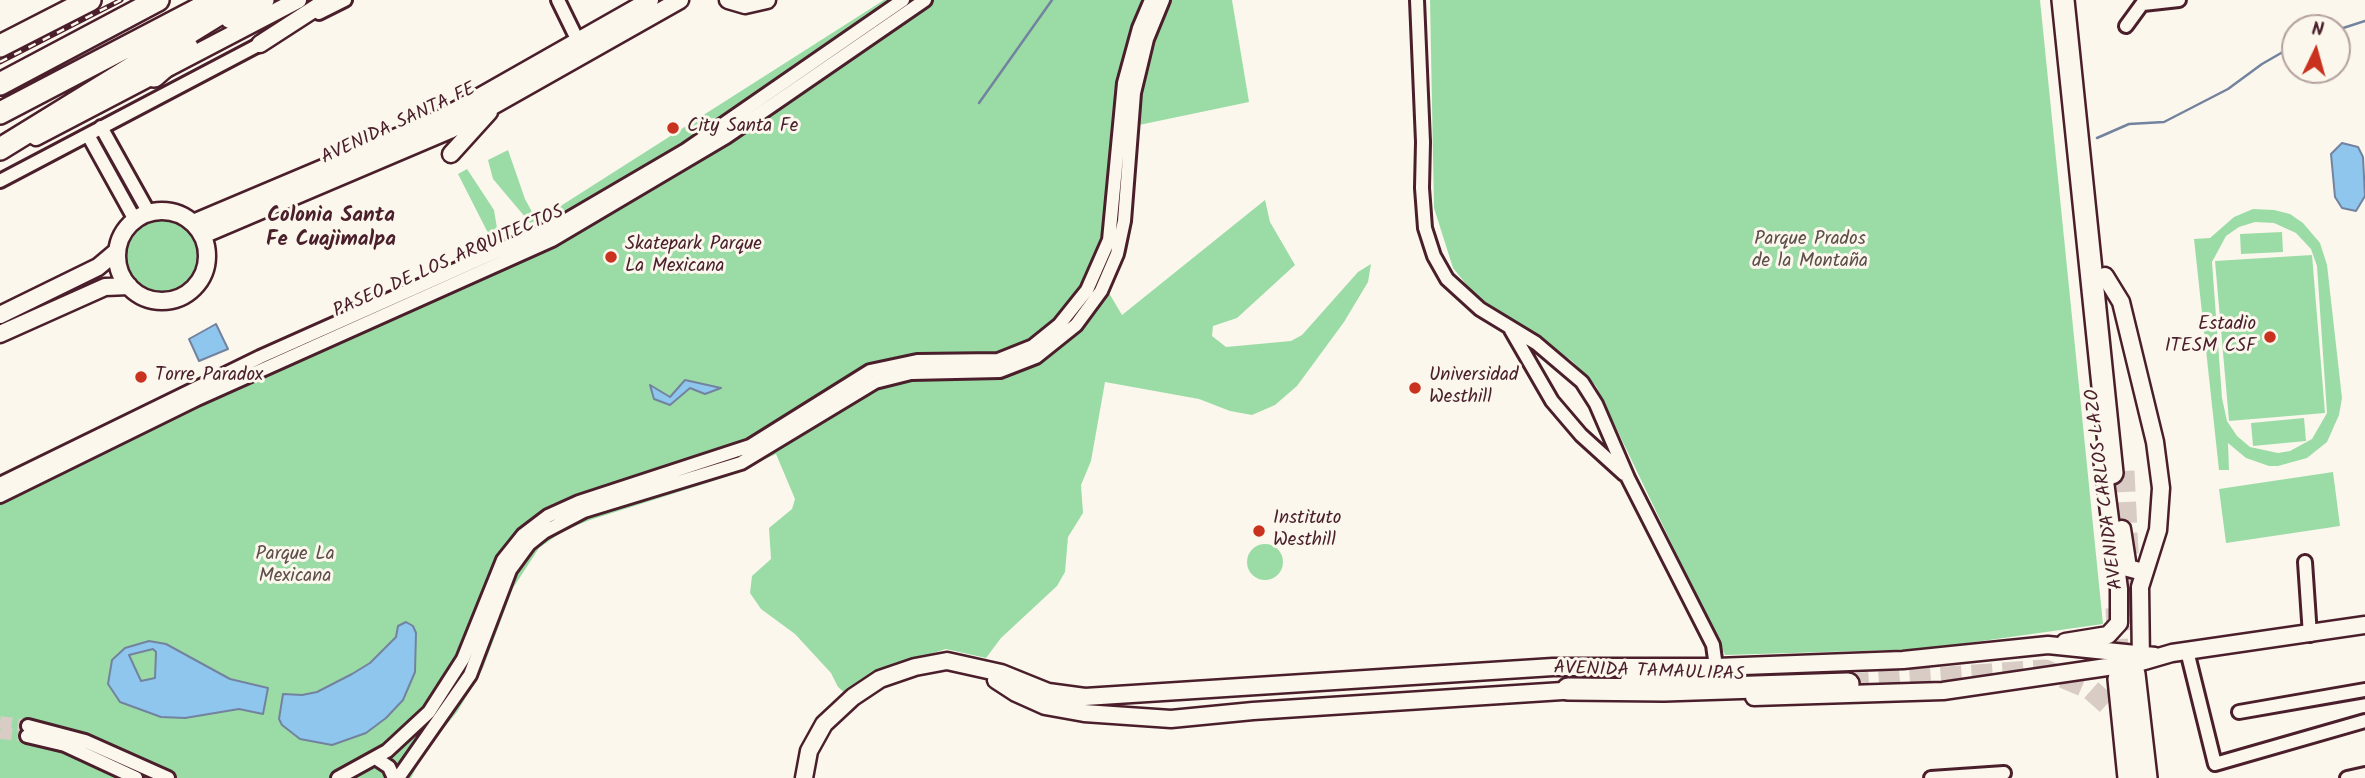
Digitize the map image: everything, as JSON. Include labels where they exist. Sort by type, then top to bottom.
[{"type":"highway","points":[[0,46],[90,0]]},
{"type":"highway","points":[[0,84],[158,0]]},
{"type":"highway","points":[[0,113],[216,0]]},
{"type":"highway","points":[[0,149],[242,0]]},
{"type":"highway","points":[[154,76],[193,43],[263,0]]},
{"type":"highway","name":"AVENIDA CARLOS LAZO","points":[[2063,0],[2098,278]]},
{"type":"highway","name":"AVENIDA CARLOS LAZO","points":[[2077,0],[2113,474]]},
{"type":"highway","name":"AVENIDA CARLOS LAZO","points":[[2131,761],[2138,665]]},
{"type":"highway","points":[[1568,689],[1664,690],[1848,684]]},
{"type":"highway","points":[[2108,705],[2131,761],[2146,778]]},
{"type":"street","points":[[0,36],[69,0]]},
{"type":"street","points":[[0,156],[298,0]]},
{"type":"street","points":[[260,44],[328,0]]},
{"type":"street","points":[[0,181],[345,0]]},
{"type":"street","points":[[558,0],[578,41]]},
{"type":"street","name":"AVENIDA SANTA FE","points":[[198,229],[444,117],[650,0]]},
{"type":"street","name":"AVENIDA SANTA FE","points":[[198,229],[450,130],[680,0]]},
{"type":"street","points":[[728,0],[745,5],[767,0]]},
{"type":"street","name":"PASEO DE LOS ARQUITECTOS","points":[[881,23],[903,0]]},
{"type":"street","name":"PASEO DE LOS ARQUITECTOS","points":[[0,484],[344,324],[538,241],[726,137],[881,23],[925,0]]},
{"type":"street","points":[[338,778],[377,759],[417,726],[447,689],[463,659],[496,573],[510,549],[531,534],[548,516],[579,502],[750,446],[863,374],[882,373],[917,361],[989,361],[1012,356],[1045,337],[1070,313],[1094,279],[1109,240],[1134,44],[1151,0]]},
{"type":"street","points":[[1127,101],[1163,0]]},
{"type":"street","points":[[1417,0],[1425,228],[1434,256],[1447,279],[1480,309],[1558,360],[1581,382],[1596,404],[1628,478],[1713,645],[1716,667],[1707,677],[1591,681],[1568,689]]},
{"type":"street","points":[[2126,26],[2144,2],[2164,4],[2179,0]]},
{"type":"street","points":[[451,155],[498,103]]},
{"type":"street","points":[[102,127],[142,216]]},
{"type":"street","points":[[88,135],[142,216]]},
{"type":"street","points":[[172,212],[198,229],[207,251],[207,265],[193,289],[167,301],[146,298],[129,286],[117,264],[117,251],[123,232],[142,216],[172,212]]},
{"type":"street","points":[[0,315],[98,267],[117,251]]},
{"type":"street","name":"AVENIDA CARLOS LAZO","points":[[2098,278],[2121,302],[2155,442],[2161,488],[2158,530],[2140,587],[2138,665]]},
{"type":"street","points":[[0,334],[105,287],[129,286]]},
{"type":"street","points":[[1509,327],[1566,418],[1628,478]]},
{"type":"street","name":"PASEO DE LOS ARQUITECTOS","points":[[0,496],[124,428]]},
{"type":"street","points":[[2113,474],[2114,494],[2128,568],[2143,572]]},
{"type":"street","name":"AVENIDA CARLOS LAZO","points":[[2048,645],[2108,635],[2119,622],[2113,474]]},
{"type":"street","points":[[377,759],[389,767],[396,778],[470,674],[510,570],[531,534]]},
{"type":"street","points":[[2305,562],[2310,635]]},
{"type":"street","name":"AVENIDA TAMAULIPAS","points":[[983,668],[1016,693],[1045,706],[1084,713],[1171,719],[1568,689],[1644,698],[1944,691],[2138,665],[2187,651],[2365,625]]},
{"type":"street","name":"AVENIDA TAMAULIPAS","points":[[804,778],[809,751],[824,724],[853,697],[880,680],[915,667],[947,660],[983,668],[1048,692],[1085,697],[1170,694],[1396,674],[1553,667],[1716,667],[1903,660],[2048,645],[2138,665]]},
{"type":"street","points":[[2187,651],[2215,764],[2365,720]]},
{"type":"street","points":[[2239,712],[2365,690]]},
{"type":"street","points":[[1170,694],[1171,719]]},
{"type":"street","points":[[136,778],[28,731],[85,741],[168,778]]},
{"type":"street","points":[[1931,778],[2004,773]]},
{"type":"street","points":[[2347,778],[2365,774]]},
{"type":"green space","name":"Parque La Mexicana","points":[[884,0],[1232,0],[1249,102],[1139,125],[1131,230],[1127,252],[1109,293],[1122,315],[1265,200],[1270,222],[1295,265],[1237,318],[1213,326],[1212,336],[1226,347],[1291,341],[1302,335],[1358,272],[1371,264],[1368,282],[1344,322],[1297,386],[1275,405],[1252,415],[1230,411],[1199,399],[1105,382],[1091,461],[1081,485],[1083,513],[1068,537],[1065,572],[1057,586],[1001,638],[986,658],[946,649],[890,667],[865,678],[845,693],[838,687],[831,673],[795,634],[761,609],[750,593],[752,576],[771,559],[769,528],[792,509],[795,499],[776,454],[726,477],[590,520],[563,531],[539,548],[513,588],[483,668],[457,712],[426,749],[411,778],[0,778],[0,475],[327,318],[494,245],[531,224],[493,179],[488,160],[508,150],[525,199],[537,221]]},
{"type":"green space","name":"Parque Prados de la Montaña","points":[[1430,0],[2040,0],[2103,624],[1925,649],[1725,655],[1596,386],[1572,361],[1474,294],[1453,268],[1434,208]]},
{"type":"green space","points":[[467,169],[494,210],[497,228],[488,233],[458,174]]},
{"type":"green space","points":[[2253,209],[2290,214],[2303,223],[2320,243],[2327,265],[2342,398],[2339,415],[2327,442],[2307,458],[2269,466],[2246,458],[2228,443],[2229,470],[2219,470],[2194,239],[2210,238],[2234,217]],"holes":[[[2255,222],[2274,223],[2296,233],[2311,249],[2317,266],[2327,413],[2312,439],[2290,451],[2278,453],[2250,447],[2237,436],[2227,421],[2222,398],[2212,262],[2226,236],[2239,227]]]},
{"type":"green space","points":[[161,220],[175,223],[187,230],[194,242],[197,256],[194,270],[187,282],[175,289],[161,292],[147,289],[135,282],[128,270],[125,256],[128,242],[135,230],[147,223]]},
{"type":"green space","points":[[2282,232],[2283,252],[2241,254],[2240,234]]},
{"type":"green space","name":"Estadio ITESM CSF","points":[[2312,255],[2325,413],[2229,421],[2215,261]]},
{"type":"green space","points":[[2304,418],[2306,441],[2253,446],[2251,423]]},
{"type":"green space","points":[[2333,472],[2340,526],[2226,543],[2219,489]]},
{"type":"green space","points":[[1265,544],[1277,550],[1283,562],[1277,574],[1265,580],[1253,574],[1247,562],[1253,550]]},
{"type":"water","points":[[2342,143],[2358,147],[2363,157],[2365,196],[2356,211],[2342,208],[2335,197],[2331,154]]},
{"type":"water","points":[[216,324],[228,349],[199,361],[189,339]]},
{"type":"water","points":[[685,380],[721,388],[705,394],[690,388],[670,405],[654,399],[650,385],[670,397]]},
{"type":"water","points":[[406,622],[413,626],[416,633],[415,672],[403,700],[386,718],[366,733],[332,745],[300,739],[282,725],[279,719],[283,694],[302,695],[317,692],[352,674],[370,663],[396,637],[398,626]]},
{"type":"water","points":[[149,641],[166,644],[230,679],[268,688],[263,714],[239,709],[185,718],[161,717],[120,702],[108,684],[112,660],[125,648]],"holes":[[[153,649],[156,652],[155,678],[141,681],[129,655]]]},
{"type":"waterway","points":[[979,103],[1052,0]]},
{"type":"waterway","points":[[2351,26],[2365,21]]},
{"type":"waterway","points":[[2097,138],[2129,124],[2164,122],[2228,89],[2281,53]]},
{"type":"tunnel","points":[[2124,471],[2132,630]]},
{"type":"tunnel","points":[[2116,608],[2119,673]]},
{"type":"tunnel","points":[[1848,684],[2045,670],[2090,689],[2108,705]]},
{"type":"tunnel","points":[[0,722],[28,726]]},
{"type":"tunnel","points":[[0,733],[27,736]]},
{"type":"railway","points":[[0,62],[121,0]]},
{"type":"place","name":"City Santa Fe","points":[[673,128]]},
{"type":"place","name":"Skatepark Parque La Mexicana","points":[[611,257]]},
{"type":"place","name":"Estadio ITESM CSF","points":[[2270,337]]},
{"type":"place","name":"Torre Paradox","points":[[141,377]]},
{"type":"place","name":"Universidad Westhill","points":[[1415,388]]},
{"type":"place","name":"Instituto Westhill","points":[[1259,531]]},
{"type":"district","name":"Colonia Santa Fe Cuajimalpa","points":[[331,229]]}]
